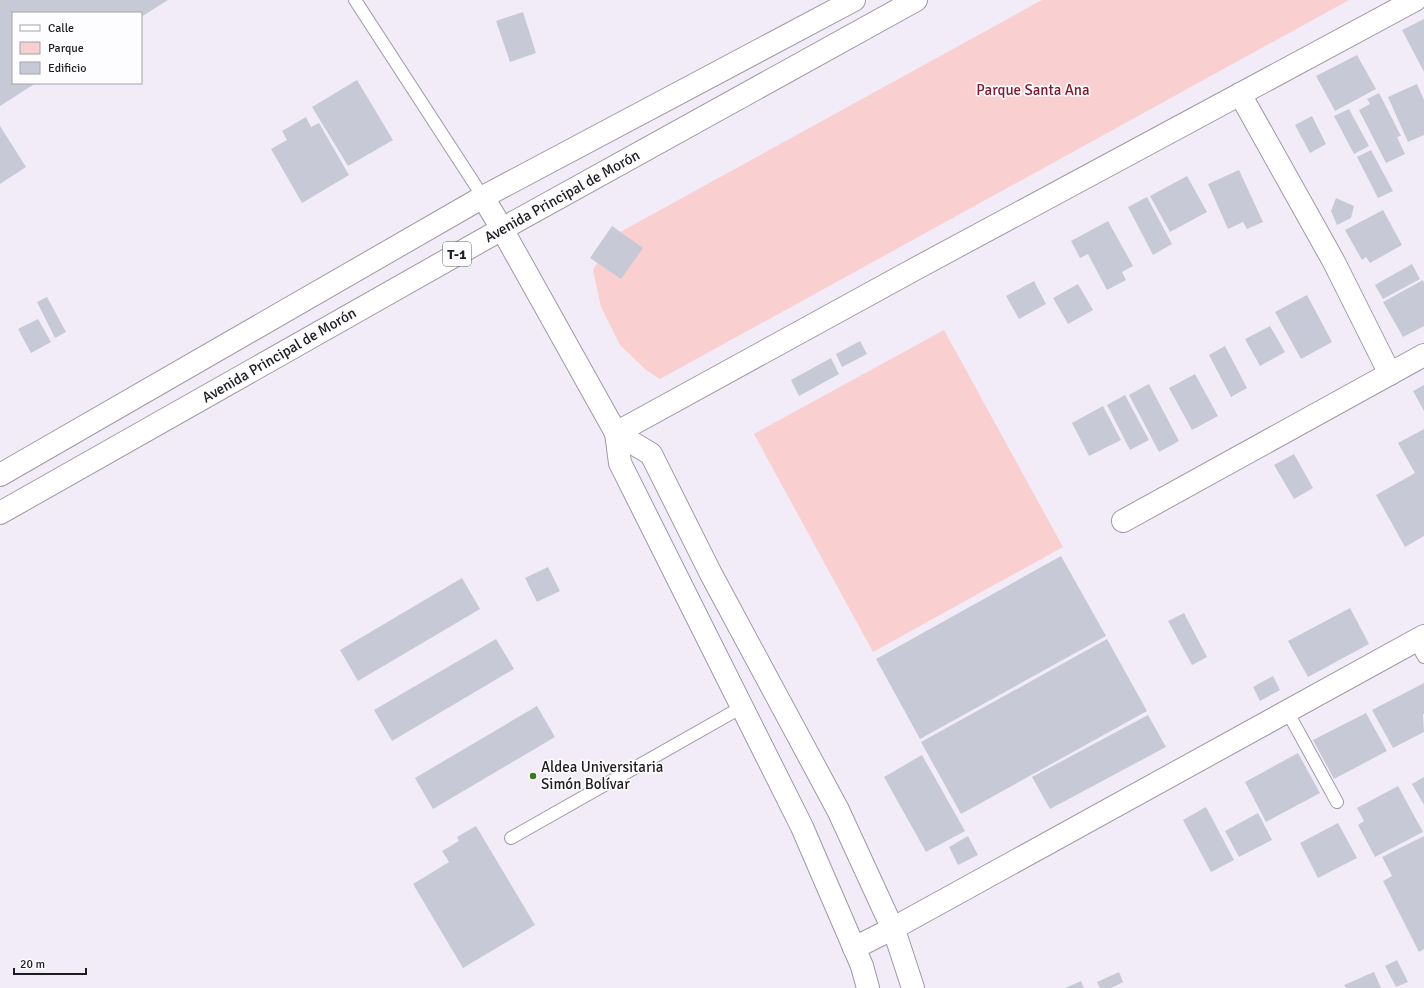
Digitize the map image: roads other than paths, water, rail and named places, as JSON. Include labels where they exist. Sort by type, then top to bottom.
[{"type":"street","name":"T-1","points":[[0,476],[483,197],[854,0]]},
{"type":"street","name":"Avenida Principal de Morón","points":[[0,513],[502,229],[916,0]]},
{"type":"street","points":[[616,434],[908,272],[1415,0]]},
{"type":"street","points":[[1240,94],[1334,262],[1390,374]]},
{"type":"street","points":[[483,197],[616,434],[620,463],[802,828],[862,966],[868,988]]},
{"type":"street","points":[[1123,521],[1424,355]]},
{"type":"street","points":[[616,434],[651,454],[711,574],[838,810],[892,929],[913,988]]},
{"type":"street","points":[[854,948],[892,929],[1287,712],[1421,644]]},
{"type":"lane","points":[[355,0],[483,197]]},
{"type":"lane","points":[[511,838],[742,707]]},
{"type":"lane","points":[[1287,712],[1337,802]]},
{"type":"place","name":"Aldea Universitaria Simón Bolívar","points":[[533,776]]},
{"type":"park label","name":"Parque Santa Ana","points":[[1033,90]]}]
